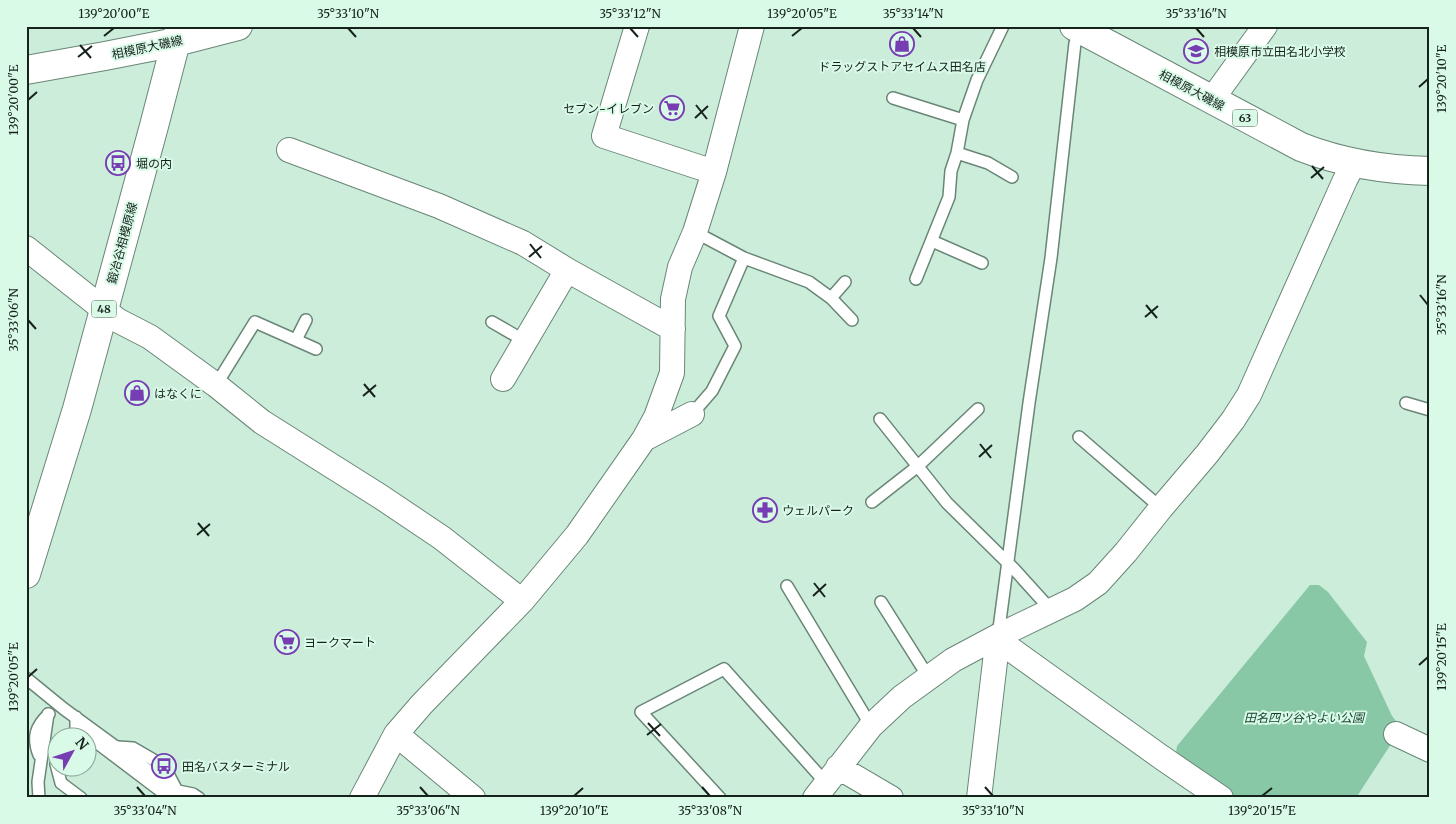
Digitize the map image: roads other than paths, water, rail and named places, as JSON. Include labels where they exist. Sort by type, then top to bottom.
[{"type":"main road","name":"相模原大磯線","points":[[26,70],[105,56],[178,34],[238,26]]},
{"type":"main road","name":"鍛冶谷相模原線","points":[[27,568],[77,409],[178,34]]},
{"type":"main road","name":"相模原大磯線","points":[[1074,34],[1300,147],[1324,156],[1354,163],[1406,170],[1430,171]]},
{"type":"street","points":[[637,26],[604,136],[714,172]]},
{"type":"street","points":[[362,798],[396,734],[422,704],[522,601],[577,535],[644,439],[656,417],[672,373],[673,299],[680,267],[696,232],[714,172],[752,26]]},
{"type":"street","points":[[1218,91],[1265,26]]},
{"type":"street","points":[[289,150],[439,206],[523,243],[567,270],[673,329]]},
{"type":"street","points":[[892,798],[826,783],[871,726],[902,698],[953,660],[1075,599],[1098,583],[1126,552],[1234,420],[1249,395],[1354,163]]},
{"type":"street","points":[[26,248],[117,320],[150,337],[216,385],[262,422],[381,496],[442,538],[522,601]]},
{"type":"street","points":[[503,378],[567,270]]},
{"type":"street","points":[[644,439],[692,414]]},
{"type":"street","points":[[979,798],[998,636]]},
{"type":"street","points":[[998,636],[1009,648],[1221,798]]},
{"type":"street","points":[[396,734],[473,798]]},
{"type":"street","points":[[1396,734],[1430,750]]},
{"type":"lane","points":[[916,279],[949,197],[951,171],[957,153],[963,120],[977,80],[1003,26]]},
{"type":"lane","points":[[998,636],[1051,258],[1074,34]]},
{"type":"lane","points":[[892,98],[963,120]]},
{"type":"lane","points":[[957,153],[988,163],[1012,176]]},
{"type":"lane","points":[[696,232],[744,258],[809,282],[831,298],[852,320]]},
{"type":"lane","points":[[932,241],[982,263]]},
{"type":"lane","points":[[692,414],[712,391],[735,346],[719,316],[744,258]]},
{"type":"lane","points":[[831,298],[845,282]]},
{"type":"lane","points":[[296,340],[306,320]]},
{"type":"lane","points":[[216,385],[255,322],[316,349]]},
{"type":"lane","points":[[492,322],[525,342]]},
{"type":"lane","points":[[1406,403],[1430,410]]},
{"type":"lane","points":[[872,502],[918,466],[978,409]]},
{"type":"lane","points":[[880,419],[947,504],[1007,562],[1052,611]]},
{"type":"lane","points":[[1079,437],[1161,508]]},
{"type":"lane","points":[[787,586],[871,726]]},
{"type":"lane","points":[[881,602],[930,678]]},
{"type":"lane","points":[[720,798],[641,712],[724,669],[826,783]]},
{"type":"lane","points":[[26,678],[177,795]]},
{"type":"lane","points":[[39,798],[38,782],[48,714],[55,710],[64,709]]},
{"type":"lane","points":[[76,717],[76,726]]},
{"type":"lane","points":[[98,745],[177,795],[193,794],[199,798]]},
{"type":"lane","points":[[59,776],[61,783],[81,798]]},
{"type":"lane","points":[[38,782],[43,793],[49,798]]},
{"type":"place","name":"ドラッグストアセイムス田名店","points":[[902,44]]},
{"type":"place","name":"相模原市立田名北小学校","points":[[1196,51]]},
{"type":"place","name":"セブン-イレブン","points":[[672,108]]},
{"type":"place","name":"堀の内","points":[[118,163]]},
{"type":"place","name":"はなくに","points":[[137,393]]},
{"type":"place","name":"ウェルパーク","points":[[765,510]]},
{"type":"place","name":"ヨークマート","points":[[287,642]]},
{"type":"place","name":"田名バスターミナル","points":[[164,766]]},
{"type":"park label","name":"田名四ツ谷やよい公園","points":[[1304,717]]}]
